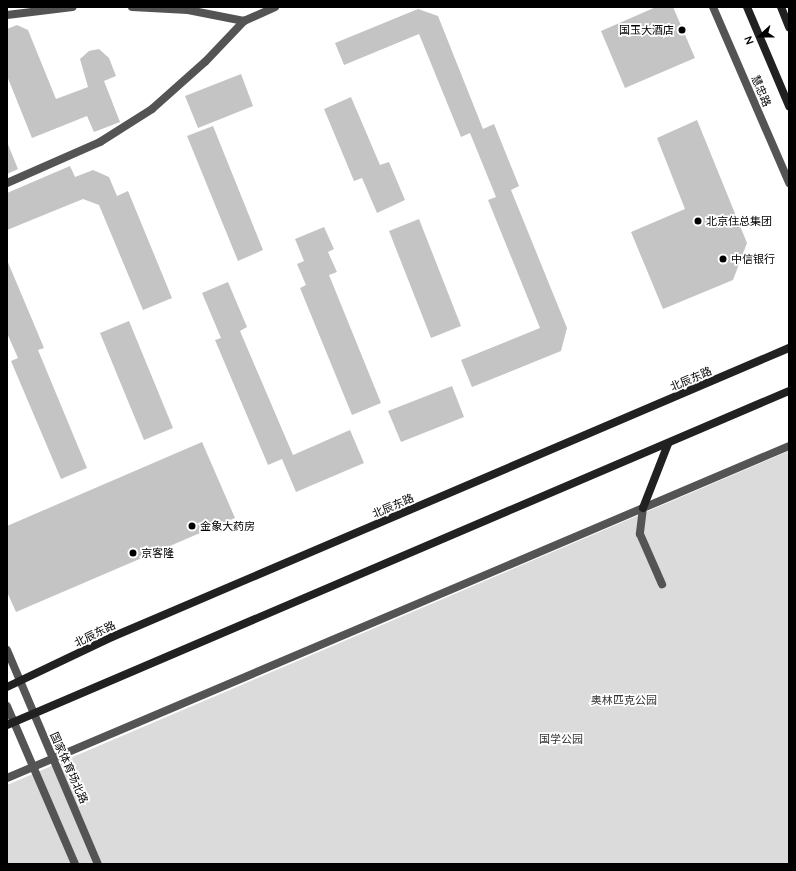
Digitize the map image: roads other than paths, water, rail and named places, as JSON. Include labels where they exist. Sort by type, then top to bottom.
[{"type":"main road","name":"慧忠路","points":[[747,7],[789,106]]},
{"type":"main road","points":[[780,7],[789,27]]},
{"type":"main road","name":"北辰东路","points":[[7,687],[21,682],[112,637],[789,348]]},
{"type":"main road","points":[[10,723],[668,444],[789,391]]},
{"type":"main road","points":[[644,508],[668,444]]},
{"type":"street","points":[[7,15],[73,7]]},
{"type":"street","points":[[132,7],[188,10],[244,21]]},
{"type":"street","points":[[7,183],[100,142],[152,109],[206,62],[244,21],[275,7]]},
{"type":"street","name":"慧忠路","points":[[713,7],[789,183]]},
{"type":"street","points":[[7,778],[789,446]]},
{"type":"street","points":[[644,508],[640,534],[662,584]]},
{"type":"street","name":"国家体育场北路","points":[[7,650],[21,682],[32,713],[54,759],[98,864]]},
{"type":"street","points":[[7,706],[10,723],[35,767],[76,864]]},
{"type":"place","name":"国玉大酒店","points":[[682,30]]},
{"type":"place","name":"北京住总集团","points":[[698,221]]},
{"type":"place","name":"中信银行","points":[[723,259]]},
{"type":"place","name":"金象大药房","points":[[192,526]]},
{"type":"place","name":"京客隆","points":[[133,553]]},
{"type":"park label","name":"奥林匹克公园","points":[[624,700]]},
{"type":"park label","name":"国学公园","points":[[561,739]]}]
